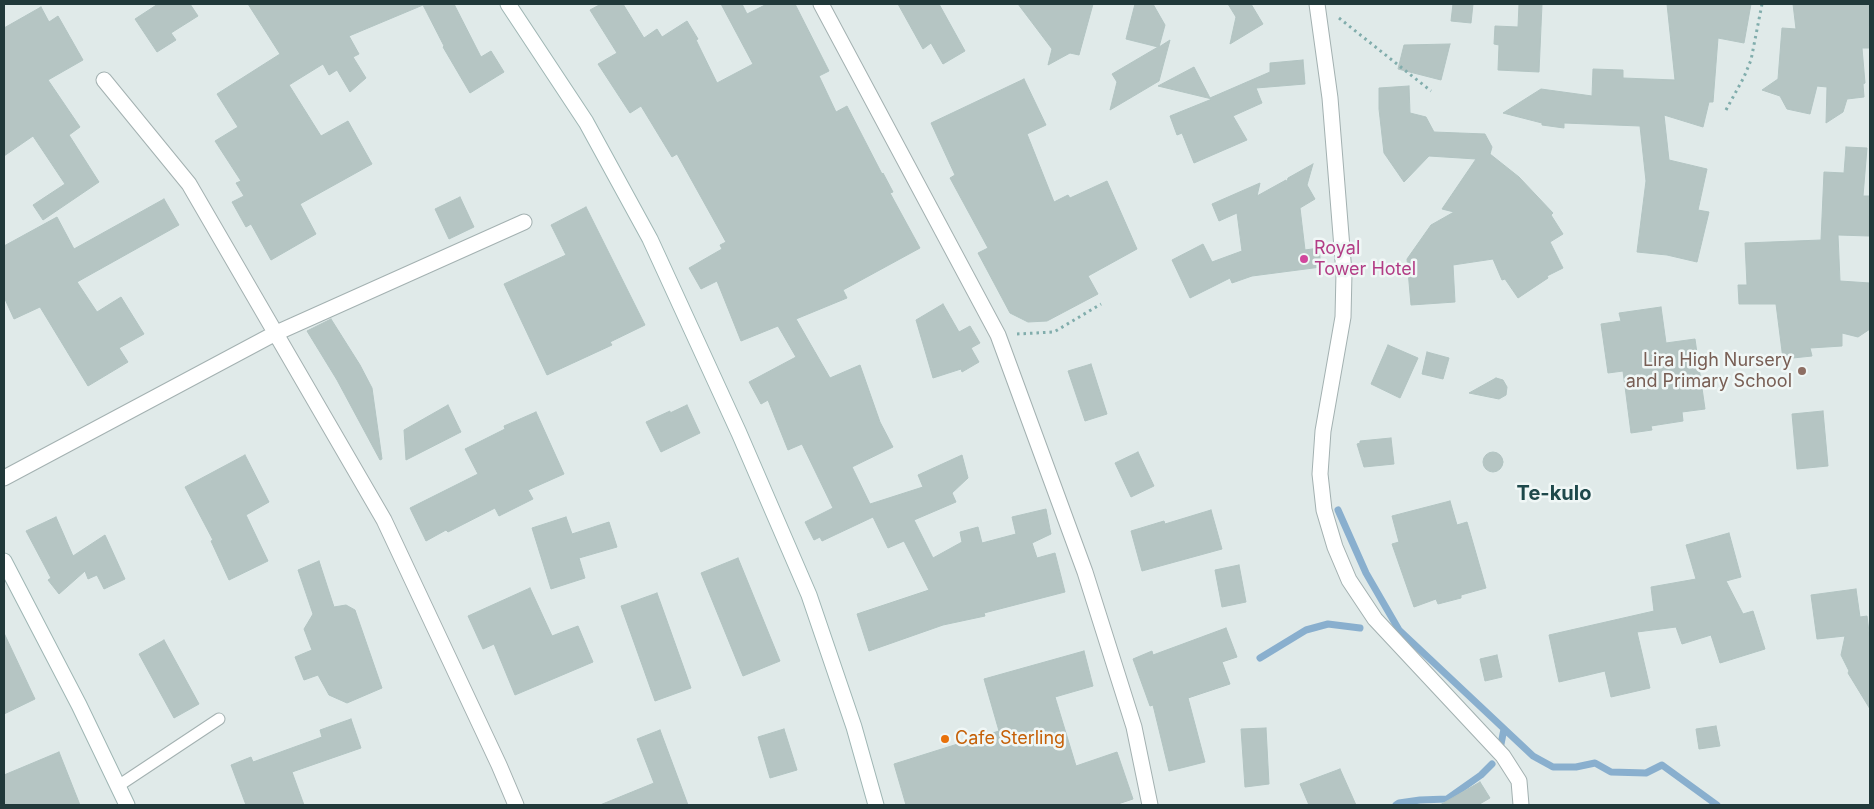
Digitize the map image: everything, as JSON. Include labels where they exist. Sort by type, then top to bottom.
[{"type":"street","points":[[508,4],[586,122],[654,248],[739,433],[809,595],[854,727],[876,805]]},
{"type":"street","points":[[821,4],[998,335],[1088,581],[1134,727],[1150,805]]},
{"type":"street","points":[[1317,4],[1330,98],[1344,273],[1343,318],[1322,431],[1320,474],[1324,510],[1334,547],[1349,580],[1374,619],[1503,756],[1514,770],[1519,781],[1521,805]]},
{"type":"street","points":[[104,80],[189,184],[234,260],[274,334],[384,520],[516,805]]},
{"type":"street","points":[[4,478],[274,334],[524,222]]},
{"type":"street","points":[[4,562],[79,705],[127,805]]},
{"type":"lane","points":[[118,786],[218,720]]},
{"type":"path","points":[[1317,4],[1348,23],[1431,91]]},
{"type":"path","points":[[1726,110],[1751,60],[1762,4]]},
{"type":"path","points":[[998,335],[1054,332],[1101,304]]},
{"type":"building","points":[[158,4],[190,4],[198,16],[171,33],[176,40],[157,52],[135,19]]},
{"type":"building","points":[[248,4],[454,4],[481,57],[491,51],[504,72],[470,93],[443,47],[423,5],[349,36],[359,54],[353,57],[366,78],[350,92],[337,70],[329,75],[323,64],[289,85],[321,136],[348,121],[372,164],[300,204],[316,234],[271,260],[251,224],[246,227],[232,202],[244,196],[236,183],[241,181],[215,141],[238,127],[217,94],[280,54]]},
{"type":"building","points":[[601,4],[623,4],[644,38],[657,29],[662,37],[687,21],[698,39],[696,40],[717,83],[753,64],[721,4],[742,4],[747,14],[767,4],[795,4],[829,71],[819,76],[836,112],[847,106],[893,192],[890,193],[920,248],[843,290],[847,298],[796,319],[830,378],[860,365],[880,422],[893,447],[852,467],[870,504],[923,487],[918,475],[962,455],[968,478],[952,493],[956,502],[914,520],[933,558],[962,542],[960,532],[978,527],[982,543],[1016,534],[1012,517],[1046,509],[1051,534],[1032,543],[1037,558],[1055,553],[1065,592],[984,613],[985,616],[943,625],[869,651],[857,614],[929,590],[904,541],[888,548],[873,517],[822,541],[820,537],[814,540],[805,522],[833,508],[802,444],[788,450],[768,400],[761,404],[749,382],[796,357],[778,326],[741,341],[717,281],[701,289],[689,268],[722,249],[720,245],[726,242],[677,154],[672,157],[641,106],[630,113],[598,64],[617,53],[590,10]]},
{"type":"building","points":[[898,4],[939,4],[965,51],[943,64],[931,43],[923,49]]},
{"type":"building","points":[[1018,4],[1093,4],[1079,55],[1070,53],[1048,65],[1052,49]]},
{"type":"building","points":[[1135,4],[1153,4],[1165,25],[1159,47],[1170,40],[1159,81],[1110,110],[1117,82],[1112,74],[1158,47],[1126,39]]},
{"type":"building","points":[[1228,4],[1251,4],[1263,24],[1230,44],[1236,17]]},
{"type":"building","points":[[1453,4],[1473,4],[1471,23],[1451,21]]},
{"type":"building","points":[[1519,4],[1542,4],[1539,72],[1498,70],[1499,45],[1494,44],[1495,26],[1518,27]]},
{"type":"building","points":[[1667,4],[1751,4],[1744,43],[1718,38],[1713,102],[1709,102],[1703,127],[1664,115],[1669,160],[1707,169],[1698,210],[1709,212],[1697,262],[1667,255],[1637,252],[1646,181],[1640,126],[1564,123],[1564,128],[1542,125],[1542,123],[1503,113],[1541,89],[1592,96],[1593,69],[1623,70],[1623,78],[1675,80]]},
{"type":"building","points":[[1793,4],[1869,4],[1870,48],[1862,48],[1865,83],[1863,84],[1864,97],[1847,99],[1843,112],[1826,123],[1827,87],[1817,86],[1810,114],[1787,109],[1780,96],[1762,90],[1778,79],[1782,28],[1796,29]]},
{"type":"building","points":[[41,7],[49,22],[58,16],[83,60],[48,80],[80,127],[69,135],[99,182],[43,220],[33,205],[65,184],[33,136],[4,156],[4,28]]},
{"type":"building","points":[[1450,44],[1441,80],[1398,69],[1404,45]]},
{"type":"building","points":[[1303,60],[1305,84],[1256,88],[1262,103],[1233,116],[1247,140],[1194,163],[1182,133],[1177,135],[1170,116],[1212,99],[1158,86],[1194,67],[1210,98],[1270,72],[1270,63]]},
{"type":"building","points":[[1024,79],[1046,125],[1027,134],[1054,202],[1068,195],[1070,198],[1107,181],[1137,249],[1088,276],[1098,294],[1047,321],[1028,322],[1010,313],[978,253],[988,248],[950,178],[955,175],[931,123]]},
{"type":"building","points":[[1409,86],[1410,113],[1426,117],[1434,132],[1485,134],[1492,147],[1490,154],[1519,177],[1553,213],[1551,215],[1563,234],[1550,242],[1563,268],[1547,276],[1548,278],[1518,298],[1505,279],[1502,280],[1493,259],[1453,265],[1455,302],[1411,305],[1407,259],[1431,225],[1454,212],[1442,209],[1476,159],[1429,156],[1404,182],[1384,153],[1379,109],[1379,88]]},
{"type":"building","points":[[1846,147],[1867,148],[1863,196],[1870,196],[1869,236],[1838,235],[1840,281],[1870,283],[1870,329],[1858,337],[1842,333],[1842,346],[1810,348],[1812,356],[1783,359],[1776,304],[1739,304],[1738,285],[1747,285],[1745,243],[1821,240],[1824,172],[1844,173]]},
{"type":"building","points":[[1313,164],[1307,185],[1315,199],[1300,208],[1305,250],[1319,248],[1321,267],[1252,276],[1232,283],[1230,278],[1190,298],[1172,260],[1203,244],[1212,262],[1242,251],[1237,213],[1219,221],[1212,204],[1260,183],[1257,196],[1286,180],[1287,182],[1288,178]]},
{"type":"building","points":[[460,197],[474,227],[449,239],[435,209]]},
{"type":"building","points":[[164,199],[179,225],[77,282],[97,312],[121,297],[144,334],[119,348],[128,362],[88,386],[40,307],[14,319],[4,297],[4,246],[57,217],[74,249]]},
{"type":"building","points":[[586,207],[645,325],[610,342],[612,345],[547,375],[504,284],[566,255],[551,225]]},
{"type":"building","points":[[943,304],[959,332],[970,326],[980,343],[971,348],[979,362],[962,372],[961,369],[933,378],[916,320]]},
{"type":"building","points":[[1661,307],[1666,343],[1695,339],[1705,409],[1682,412],[1683,421],[1651,426],[1652,430],[1631,433],[1623,371],[1608,373],[1601,324],[1621,321],[1619,313]]},
{"type":"building","points":[[331,319],[372,388],[382,459],[380,460],[337,380],[307,331]]},
{"type":"building","points":[[1388,345],[1418,358],[1400,398],[1371,384]]},
{"type":"building","points":[[1427,352],[1449,358],[1443,379],[1422,374]]},
{"type":"building","points":[[1091,364],[1107,414],[1085,421],[1068,371]]},
{"type":"building","points":[[1496,378],[1503,380],[1507,387],[1506,395],[1499,399],[1469,393]]},
{"type":"building","points":[[448,405],[461,432],[406,460],[404,430]]},
{"type":"building","points":[[687,405],[700,433],[661,452],[646,422]]},
{"type":"building","points":[[1823,411],[1828,466],[1797,469],[1792,414]]},
{"type":"building","points":[[536,412],[564,474],[528,490],[533,499],[499,516],[495,508],[426,541],[410,508],[478,474],[465,449],[505,429],[504,426]]},
{"type":"building","points":[[1391,438],[1394,464],[1364,467],[1357,444],[1360,441]]},
{"type":"building","points":[[1138,452],[1154,486],[1131,497],[1115,463]]},
{"type":"building","points":[[1493,452],[1500,455],[1503,462],[1500,469],[1493,472],[1486,469],[1483,462],[1486,455]]},
{"type":"building","points":[[245,455],[269,502],[246,515],[268,561],[229,580],[211,541],[213,540],[185,487]]},
{"type":"building","points":[[1450,501],[1457,525],[1467,522],[1486,588],[1461,595],[1461,598],[1438,604],[1436,599],[1414,607],[1392,544],[1399,542],[1392,516]]},
{"type":"building","points":[[1211,510],[1222,549],[1142,571],[1131,531],[1164,521],[1165,524]]},
{"type":"building","points":[[56,517],[73,556],[105,535],[125,579],[104,589],[97,575],[88,579],[85,571],[59,594],[48,580],[51,578],[26,531]]},
{"type":"building","points":[[566,517],[572,534],[609,522],[617,547],[579,558],[585,578],[551,589],[532,528]]},
{"type":"building","points":[[1729,533],[1741,577],[1726,581],[1743,614],[1753,611],[1765,649],[1720,663],[1711,635],[1682,644],[1676,627],[1637,632],[1650,688],[1611,697],[1605,671],[1559,682],[1549,635],[1654,611],[1651,587],[1696,579],[1686,545]]},
{"type":"building","points":[[738,558],[780,661],[743,676],[701,573]]},
{"type":"building","points":[[319,561],[334,607],[346,605],[355,610],[382,688],[347,703],[329,695],[318,675],[304,680],[295,657],[312,650],[304,629],[313,614],[298,570]]},
{"type":"building","points":[[1239,565],[1246,602],[1222,607],[1215,570]]},
{"type":"building","points":[[530,588],[552,636],[578,626],[593,662],[515,695],[494,644],[483,649],[468,616]]},
{"type":"building","points":[[1856,589],[1860,617],[1867,616],[1870,640],[1870,709],[1848,673],[1849,671],[1841,655],[1845,636],[1817,639],[1811,595]]},
{"type":"building","points":[[657,593],[691,688],[655,701],[621,606]]},
{"type":"building","points":[[1226,628],[1237,657],[1222,662],[1230,684],[1188,698],[1205,762],[1169,771],[1153,705],[1150,706],[1133,659],[1152,651],[1153,655]]},
{"type":"building","points":[[4,633],[35,699],[4,714]]},
{"type":"building","points":[[164,640],[199,704],[174,718],[139,654]]},
{"type":"building","points":[[1084,651],[1093,686],[1055,697],[1076,766],[1117,752],[1133,799],[1115,805],[906,805],[894,764],[999,731],[984,679]]},
{"type":"building","points":[[1497,655],[1502,677],[1485,681],[1480,659]]},
{"type":"building","points":[[351,719],[361,748],[292,772],[304,805],[246,805],[231,765],[251,757],[253,762],[322,737],[320,730]]},
{"type":"building","points":[[1716,726],[1720,746],[1699,749],[1696,729]]},
{"type":"building","points":[[1266,728],[1269,784],[1245,787],[1241,729]]},
{"type":"building","points":[[784,729],[797,770],[770,778],[758,737]]},
{"type":"building","points":[[660,730],[688,805],[600,805],[654,783],[637,739]]},
{"type":"building","points":[[59,752],[80,805],[4,805],[4,775]]},
{"type":"building","points":[[1340,769],[1356,805],[1309,805],[1300,784]]},
{"type":"building","points":[[1480,782],[1490,798],[1478,805],[1440,805]]},
{"type":"waterway","points":[[1338,510],[1366,573],[1399,630],[1533,756],[1553,767],[1576,767],[1595,763],[1611,772],[1646,773],[1662,765],[1717,805]]},
{"type":"waterway","points":[[1260,658],[1306,630],[1328,624],[1360,628]]},
{"type":"waterway","points":[[1501,744],[1504,729]]},
{"type":"waterway","points":[[1396,805],[1420,800],[1447,799],[1481,775],[1492,764]]},
{"type":"place","name":"Royal Tower Hotel","points":[[1304,259]]},
{"type":"place","name":"Lira High Nursery and Primary School","points":[[1802,371]]},
{"type":"place","name":"Cafe Sterling","points":[[945,739]]},
{"type":"district","name":"Te-kulo","points":[[1554,494]]}]
